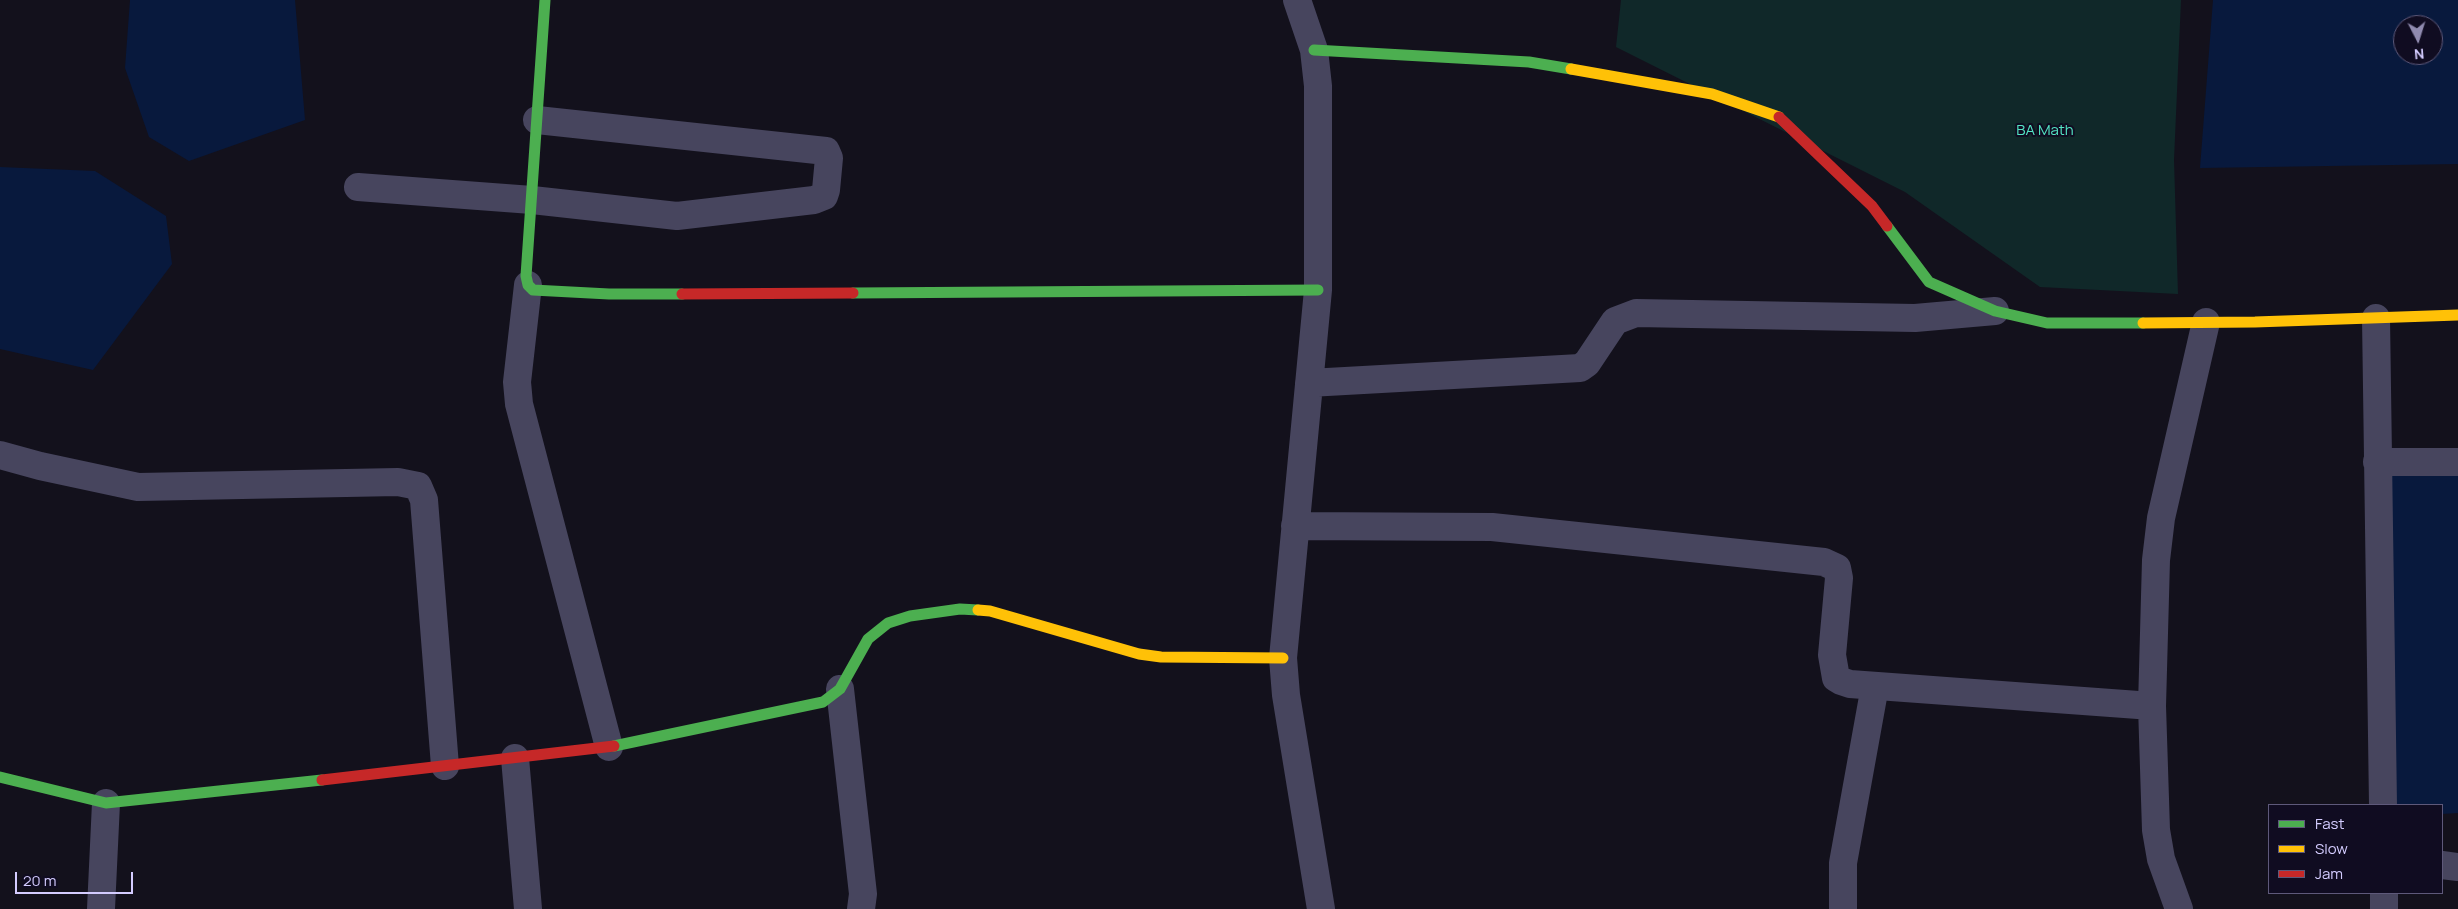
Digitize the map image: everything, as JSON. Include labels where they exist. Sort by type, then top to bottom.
[{"type":"street","points":[[546,0],[526,276],[528,285],[517,382],[519,404],[609,747]]},
{"type":"street","points":[[1297,0],[1314,50],[1318,86],[1318,290],[1283,658],[1286,695],[1321,909]]},
{"type":"street","points":[[1314,50],[1529,62],[1712,94],[1778,116],[1872,206],[1929,282],[1995,311],[2047,323],[2206,322],[2458,315]]},
{"type":"street","points":[[358,187],[532,200],[677,216],[814,200],[826,194],[829,158],[826,151],[537,120]]},
{"type":"street","points":[[528,285],[533,290],[545,292],[609,294],[1318,290]]},
{"type":"street","points":[[1309,383],[1580,368],[1588,363],[1615,321],[1636,313],[1915,318],[1995,311]]},
{"type":"street","points":[[2376,318],[2376,462],[2383,804]]},
{"type":"street","points":[[2179,909],[2157,844],[2152,706],[2158,540],[2206,322]]},
{"type":"street","points":[[0,455],[40,466],[138,486],[398,482],[418,486],[424,500],[445,766]]},
{"type":"street","points":[[2376,462],[2458,462]]},
{"type":"street","points":[[1295,526],[1492,527],[1824,562],[1837,568],[1839,578],[1832,656],[1836,678],[1850,684],[2152,706]]},
{"type":"street","points":[[0,777],[106,802],[182,796],[609,747],[823,702],[840,689],[868,639],[888,623],[910,616],[960,609],[990,611],[1155,657],[1283,658]]},
{"type":"street","points":[[1843,909],[1843,863],[1875,686]]},
{"type":"street","points":[[840,689],[862,894],[861,909]]},
{"type":"street","points":[[515,758],[528,909]]},
{"type":"street","points":[[101,909],[106,802]]},
{"type":"street","points":[[2443,866],[2458,867]]},
{"type":"street","points":[[2384,894],[2384,909]]},
{"type":"green space","name":"BA Math","points":[[1621,0],[2181,0],[2174,160],[2178,294],[2040,287],[1905,192],[1616,47]]},
{"type":"water","points":[[130,0],[295,0],[305,120],[189,161],[149,137],[125,68]]},
{"type":"water","points":[[2213,0],[2458,0],[2458,164],[2200,168]]},
{"type":"water","points":[[0,167],[95,171],[166,216],[172,264],[93,370],[0,349]]},
{"type":"water","points":[[2380,474],[2458,475],[2458,813],[2443,814],[2443,804],[2388,804]]},
{"type":"traffic: fast","points":[[545,0],[526,276],[528,285],[533,290],[609,294],[682,294]]},
{"type":"traffic: fast","points":[[1314,50],[1529,62],[1571,69]]},
{"type":"traffic: fast","points":[[1887,226],[1929,282],[1995,311],[2047,323],[2143,323]]},
{"type":"traffic: fast","points":[[853,293],[1318,290]]},
{"type":"traffic: fast","points":[[614,746],[823,702],[840,689],[868,639],[888,623],[910,616],[960,609],[978,610]]},
{"type":"traffic: fast","points":[[0,777],[106,803],[322,780]]},
{"type":"traffic: slow","points":[[1571,69],[1712,94],[1779,117]]},
{"type":"traffic: slow","points":[[2143,323],[2255,322],[2458,315]]},
{"type":"traffic: slow","points":[[978,610],[990,611],[1139,654],[1161,657],[1283,658]]},
{"type":"traffic: jam","points":[[1779,117],[1872,206],[1887,226]]},
{"type":"traffic: jam","points":[[682,294],[853,293]]},
{"type":"traffic: jam","points":[[322,780],[614,746]]}]
